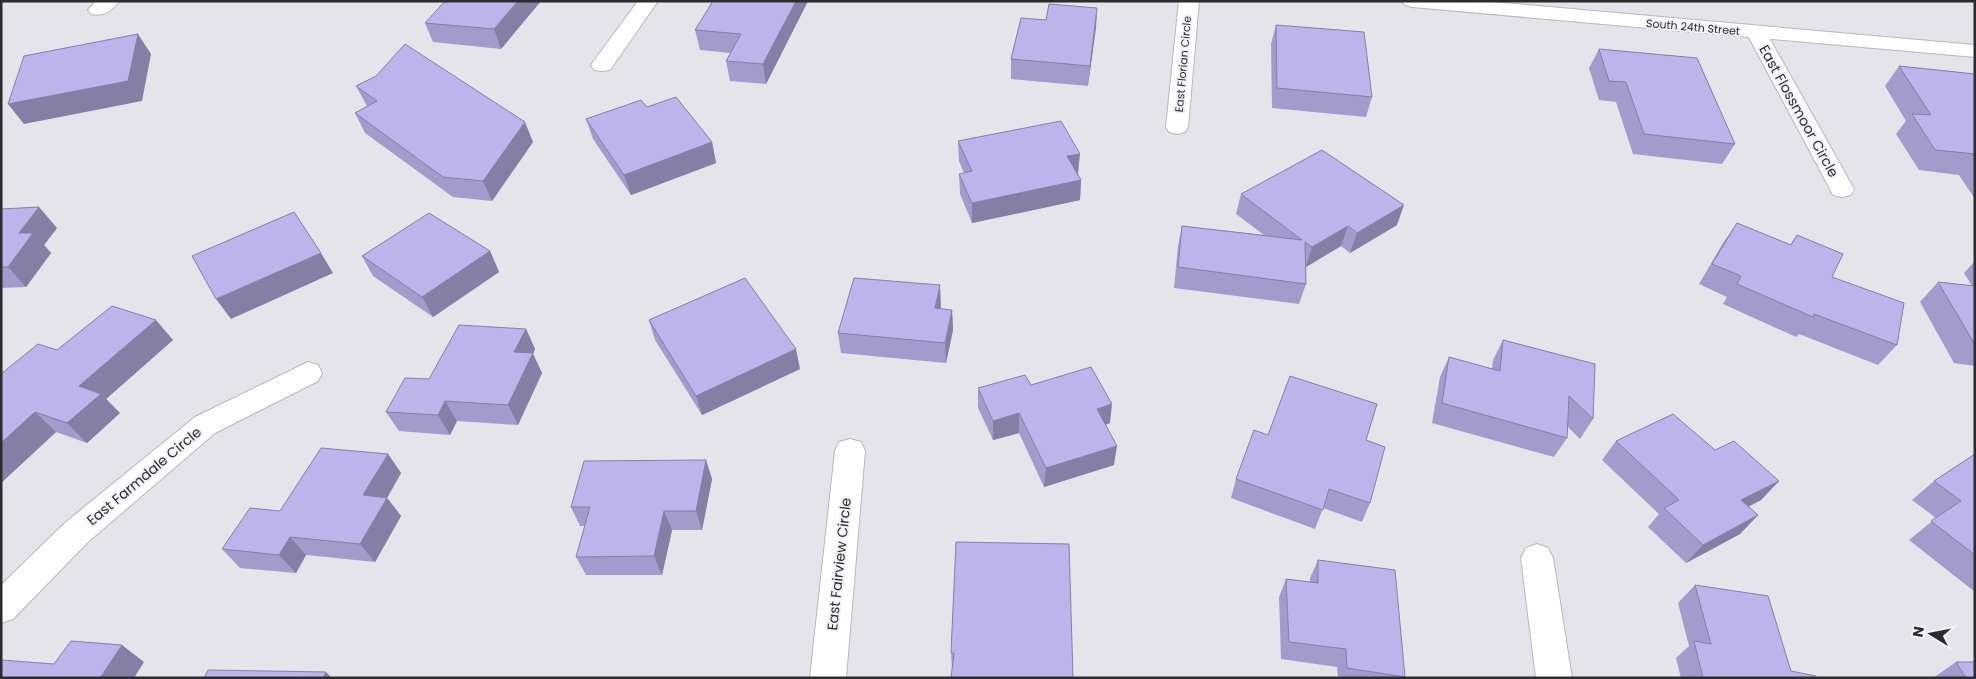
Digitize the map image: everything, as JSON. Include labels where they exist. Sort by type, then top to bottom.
[{"type":"street","points":[[602,65],[648,1]]},
{"type":"street","name":"East Florian Circle","points":[[1178,127],[1189,1]]},
{"type":"street","name":"South 24th Street","points":[[1412,1],[1975,51]]},
{"type":"street","name":"East Flossmoor Circle","points":[[1756,32],[1842,189]]},
{"type":"street","name":"East Farmdale Circle","points":[[1,608],[77,532],[205,425],[308,373]]},
{"type":"street","name":"East Fairview Circle","points":[[828,678],[850,451]]},
{"type":"street","points":[[1537,558],[1554,678]]},
{"type":"building","points":[[445,1],[518,1],[494,29],[425,23]]},
{"type":"building","points":[[713,1],[796,1],[763,64],[726,61],[741,34],[695,30]]},
{"type":"building","points":[[1049,4],[1097,8],[1090,66],[1011,59],[1021,18],[1046,20]]},
{"type":"building","points":[[1276,25],[1364,32],[1372,97],[1277,88]]},
{"type":"building","points":[[138,34],[128,81],[8,104],[24,56]]},
{"type":"building","points":[[405,44],[525,122],[483,181],[443,177],[355,113],[377,101],[356,86],[376,76]]},
{"type":"building","points":[[1599,49],[1697,58],[1735,144],[1644,134],[1626,82],[1609,81]]},
{"type":"building","points":[[1899,66],[1975,74],[1975,154],[1935,150],[1912,114],[1931,115]]},
{"type":"building","points":[[676,97],[712,142],[624,175],[586,119],[641,100],[647,107]]},
{"type":"building","points":[[1061,121],[1080,154],[1067,156],[1081,180],[972,203],[959,174],[972,171],[958,141]]},
{"type":"building","points":[[1322,150],[1404,205],[1357,233],[1348,226],[1312,247],[1305,242],[1306,284],[1178,267],[1182,226],[1302,240],[1241,194]]},
{"type":"building","points":[[39,207],[19,233],[33,233],[8,267],[1,267],[1,209]]},
{"type":"building","points":[[294,212],[321,253],[216,299],[192,256]]},
{"type":"building","points":[[429,213],[490,251],[422,297],[362,256]]},
{"type":"building","points":[[1737,223],[1791,245],[1797,235],[1843,254],[1832,277],[1904,303],[1897,345],[1814,314],[1813,317],[1737,284],[1741,276],[1712,264]]},
{"type":"building","points":[[745,278],[796,349],[696,396],[649,320]]},
{"type":"building","points":[[854,278],[940,285],[935,308],[952,310],[945,343],[838,333]]},
{"type":"building","points":[[1938,282],[1975,286],[1975,343],[1974,343]]},
{"type":"building","points":[[112,306],[156,320],[79,386],[101,394],[67,423],[35,412],[1,443],[1,374],[38,344],[57,350]]},
{"type":"building","points":[[459,325],[526,329],[514,352],[533,353],[508,405],[445,401],[438,415],[386,412],[405,378],[429,379]]},
{"type":"building","points":[[1503,340],[1595,364],[1593,419],[1569,396],[1567,438],[1442,403],[1449,357],[1500,371]]},
{"type":"building","points":[[1091,367],[1112,404],[1097,409],[1117,446],[1046,468],[1019,413],[993,421],[978,388],[1025,375],[1031,385]]},
{"type":"building","points":[[1290,376],[1377,404],[1366,440],[1385,447],[1370,503],[1329,489],[1323,510],[1236,479],[1254,430],[1268,435]]},
{"type":"building","points":[[1673,414],[1715,450],[1734,441],[1779,481],[1741,500],[1758,515],[1703,545],[1664,508],[1679,500],[1616,441]]},
{"type":"building","points":[[321,448],[388,454],[363,495],[387,498],[360,544],[290,537],[279,555],[222,549],[250,508],[280,511]]},
{"type":"building","points":[[1975,454],[1975,555],[1931,521],[1961,501],[1934,481]]},
{"type":"building","points":[[706,460],[696,511],[664,511],[654,556],[576,557],[590,507],[571,507],[584,461]]},
{"type":"building","points":[[956,542],[1069,544],[1073,678],[951,678],[954,653],[951,653]]},
{"type":"building","points":[[1318,560],[1395,570],[1405,677],[1347,668],[1346,649],[1289,642],[1286,579],[1318,583]]},
{"type":"building","points":[[1695,585],[1768,596],[1791,671],[1816,676],[1816,678],[1703,678],[1694,641],[1711,644]]},
{"type":"building","points":[[71,641],[122,645],[100,678],[1,678],[1,660],[54,664]]},
{"type":"building","points":[[1956,662],[1975,662],[1975,678],[1966,678]]},
{"type":"building","points":[[208,670],[326,672],[323,678],[204,678]]}]
